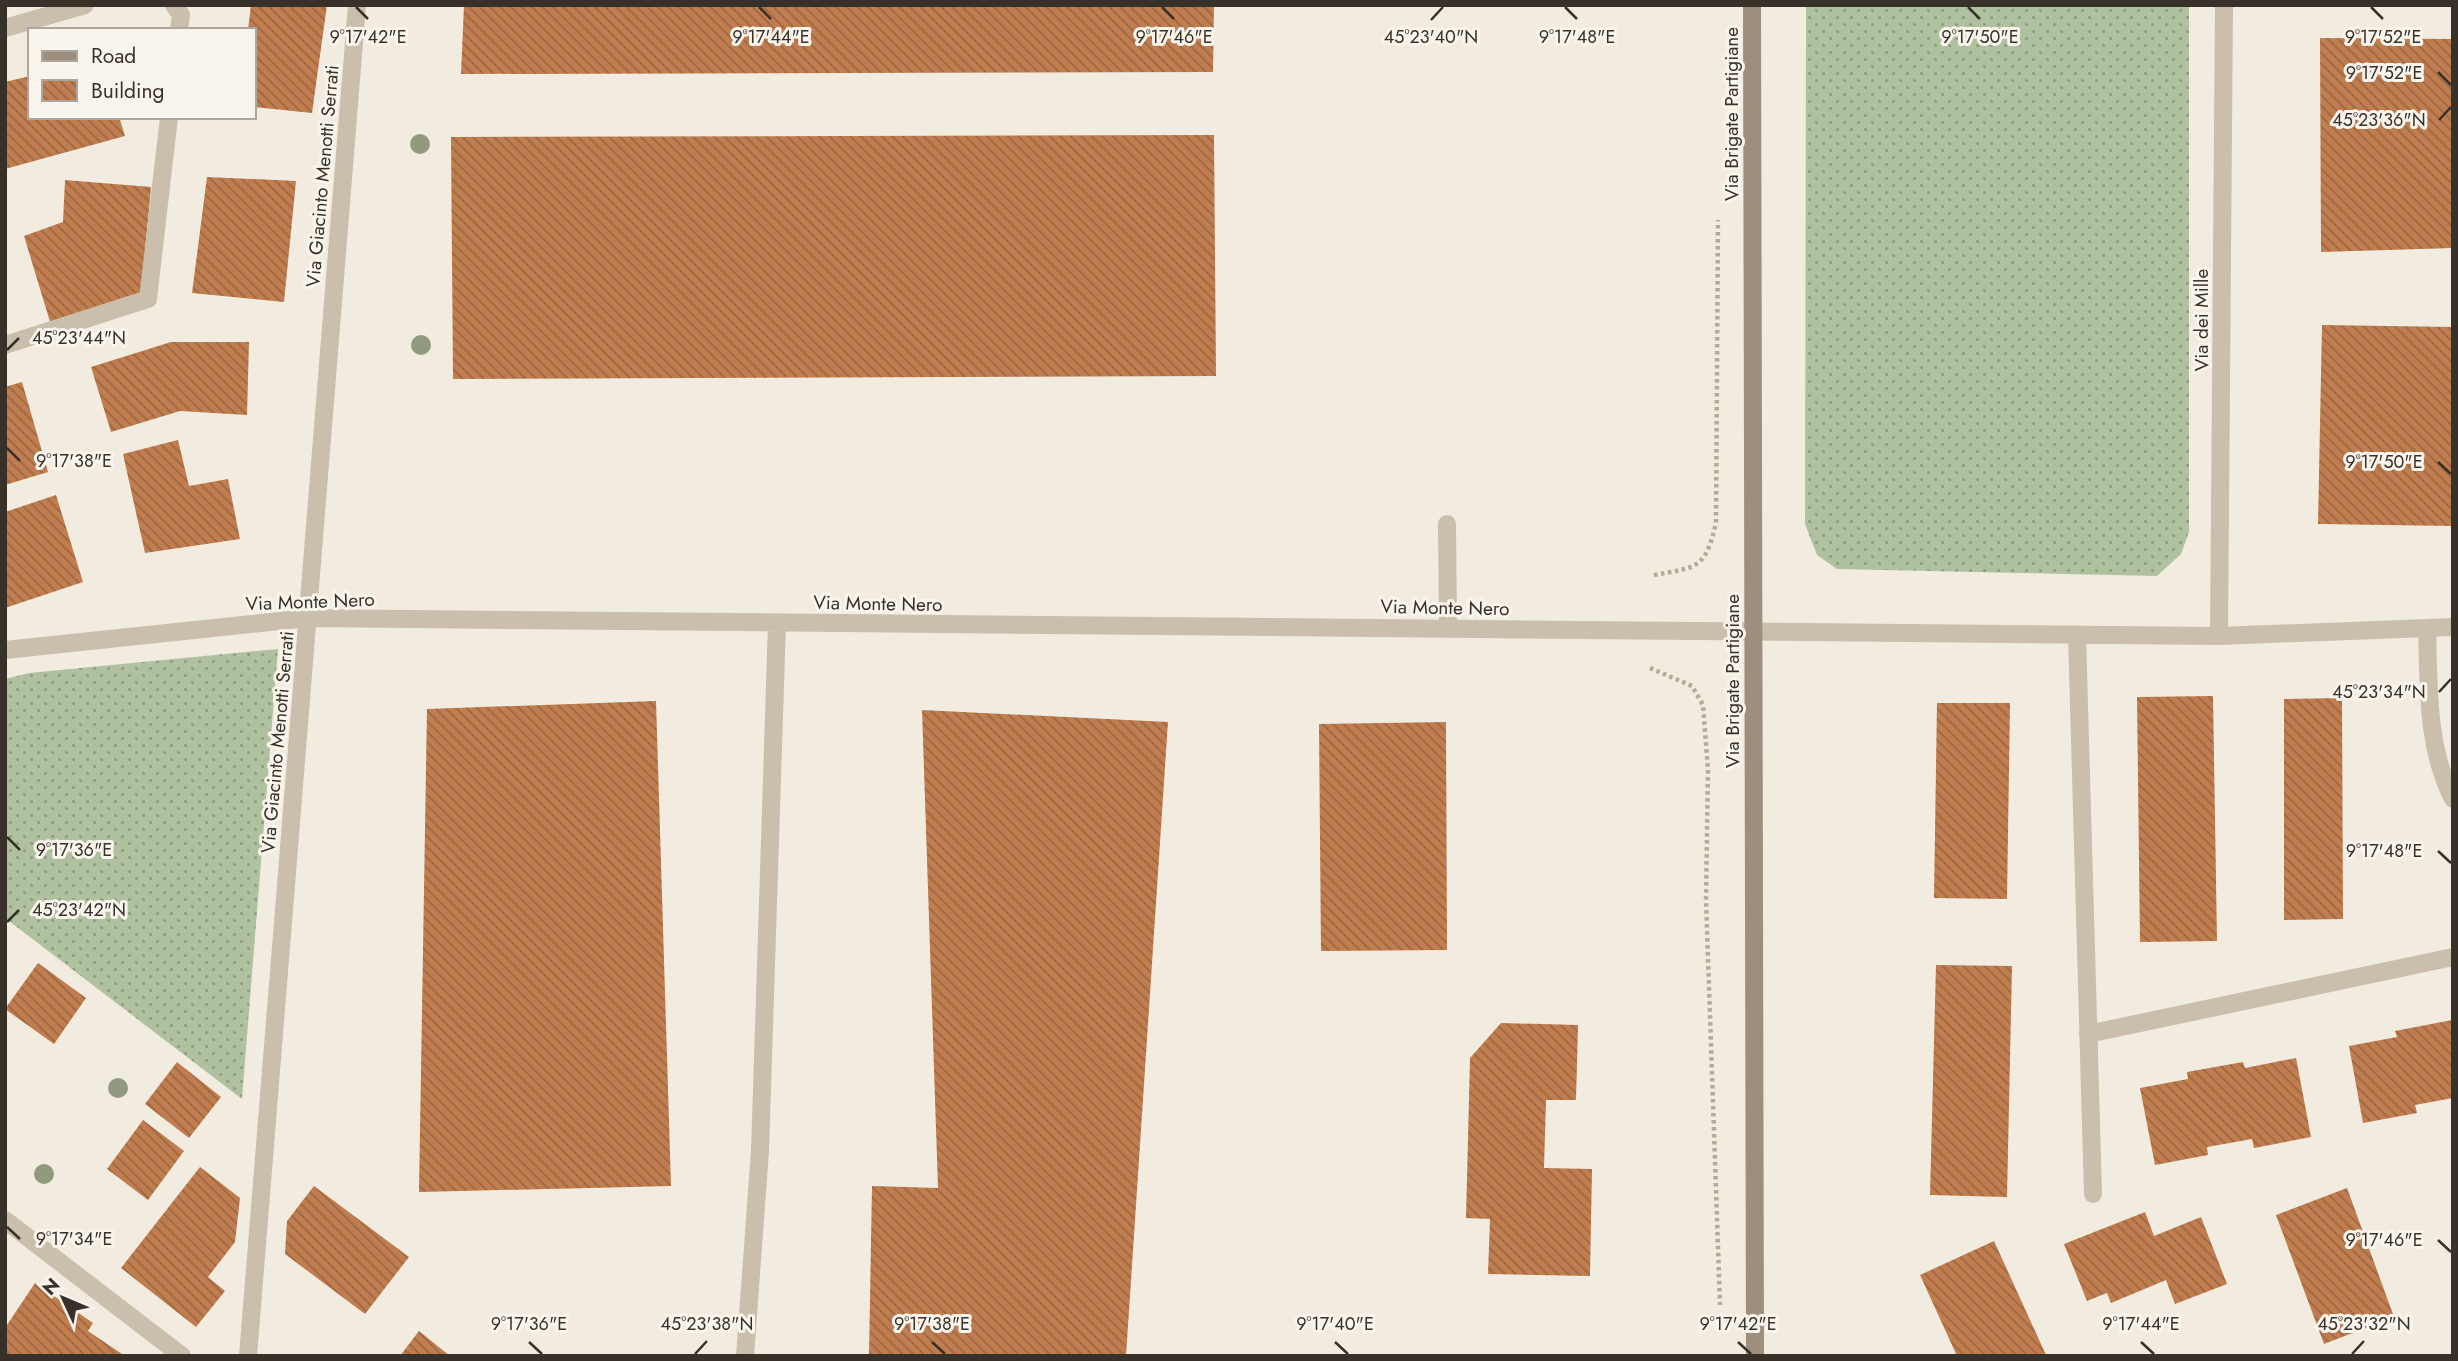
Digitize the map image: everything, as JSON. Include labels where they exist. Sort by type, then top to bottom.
[{"type":"street","points":[[5,28],[85,5]]},
{"type":"street","points":[[174,5],[181,15],[179,28]]},
{"type":"street","name":"Via Giacinto Menotti Serrati","points":[[248,1356],[357,5]]},
{"type":"street","name":"Via Brigate Partigiane","points":[[1752,5],[1755,1356]]},
{"type":"street","name":"Via dei Mille","points":[[2219,636],[2224,5]]},
{"type":"street","points":[[5,345],[148,299],[169,119]]},
{"type":"street","points":[[1447,524],[1448,628]]},
{"type":"street","name":"Via Monte Nero","points":[[5,650],[308,618],[1752,632]]},
{"type":"street","points":[[745,1356],[760,1151],[776,623]]},
{"type":"street","points":[[1752,632],[2219,636],[2453,627]]},
{"type":"street","points":[[2427,628],[2433,737],[2453,799]]},
{"type":"street","points":[[2077,635],[2093,1194]]},
{"type":"street","points":[[2088,1034],[2453,957]]},
{"type":"street","points":[[5,1220],[182,1356]]},
{"type":"path","points":[[1654,575],[1694,568],[1709,551],[1716,523],[1718,217]]},
{"type":"path","points":[[1650,668],[1692,686],[1703,705],[1708,770],[1706,900],[1721,1314]]},
{"type":"green space","points":[[1806,5],[2189,5],[2189,532],[2181,554],[2157,576],[1837,569],[1817,555],[1805,524]]},
{"type":"green space","points":[[278,649],[242,1099],[5,918],[5,679],[29,673]]},
{"type":"building","points":[[251,5],[327,5],[312,113],[256,107],[256,28],[248,28]]},
{"type":"building","points":[[464,5],[1214,5],[1213,72],[461,74]]},
{"type":"building","points":[[2320,38],[2453,39],[2453,248],[2321,252]]},
{"type":"building","points":[[28,76],[28,119],[120,119],[125,136],[5,169],[5,82]]},
{"type":"building","points":[[1214,135],[1216,376],[453,379],[451,137]]},
{"type":"building","points":[[207,177],[296,181],[284,302],[192,293]]},
{"type":"building","points":[[65,180],[151,187],[141,294],[51,325],[24,236],[63,222]]},
{"type":"building","points":[[2322,325],[2453,327],[2453,526],[2318,524]]},
{"type":"building","points":[[171,342],[249,342],[247,415],[180,411],[111,432],[91,367]]},
{"type":"building","points":[[22,382],[48,472],[5,485],[5,387]]},
{"type":"building","points":[[178,440],[189,486],[228,479],[240,539],[145,553],[123,454]]},
{"type":"building","points":[[56,495],[83,582],[5,608],[5,512]]},
{"type":"building","points":[[2213,696],[2217,941],[2140,942],[2137,697]]},
{"type":"building","points":[[2342,698],[2343,919],[2284,920],[2284,699]]},
{"type":"building","points":[[656,701],[671,1186],[419,1192],[427,709]]},
{"type":"building","points":[[1937,703],[2010,703],[2007,899],[1934,898]]},
{"type":"building","points":[[922,710],[1168,722],[1126,1356],[869,1356],[872,1186],[938,1188]]},
{"type":"building","points":[[1446,722],[1447,950],[1321,951],[1319,724]]},
{"type":"building","points":[[38,963],[86,998],[54,1044],[5,1009]]},
{"type":"building","points":[[1936,965],[2012,966],[2007,1197],[1930,1195]]},
{"type":"building","points":[[2452,1020],[2453,1098],[2415,1105],[2417,1113],[2363,1123],[2349,1046],[2397,1037],[2395,1031]]},
{"type":"building","points":[[1501,1023],[1578,1025],[1576,1100],[1546,1100],[1544,1168],[1592,1169],[1590,1276],[1488,1274],[1490,1219],[1466,1218],[1470,1058]]},
{"type":"building","points":[[2296,1058],[2311,1137],[2254,1148],[2252,1139],[2207,1147],[2208,1155],[2155,1165],[2140,1088],[2188,1079],[2187,1072],[2243,1062],[2245,1068]]},
{"type":"building","points":[[177,1062],[221,1097],[189,1138],[145,1104]]},
{"type":"building","points":[[143,1120],[184,1151],[148,1200],[107,1169]]},
{"type":"building","points":[[200,1167],[240,1198],[235,1242],[208,1277],[225,1291],[196,1327],[121,1268]]},
{"type":"building","points":[[314,1186],[409,1257],[365,1314],[285,1254],[287,1221]]},
{"type":"building","points":[[2347,1188],[2394,1317],[2324,1344],[2276,1215]]},
{"type":"building","points":[[2145,1212],[2154,1236],[2201,1217],[2227,1284],[2175,1304],[2166,1280],[2111,1303],[2107,1293],[2087,1301],[2064,1244]]},
{"type":"building","points":[[1994,1241],[2046,1355],[2044,1356],[1957,1356],[1920,1275]]},
{"type":"building","points":[[35,1283],[93,1323],[88,1331],[125,1356],[5,1356],[5,1328]]},
{"type":"building","points":[[419,1331],[450,1356],[400,1356]]}]
